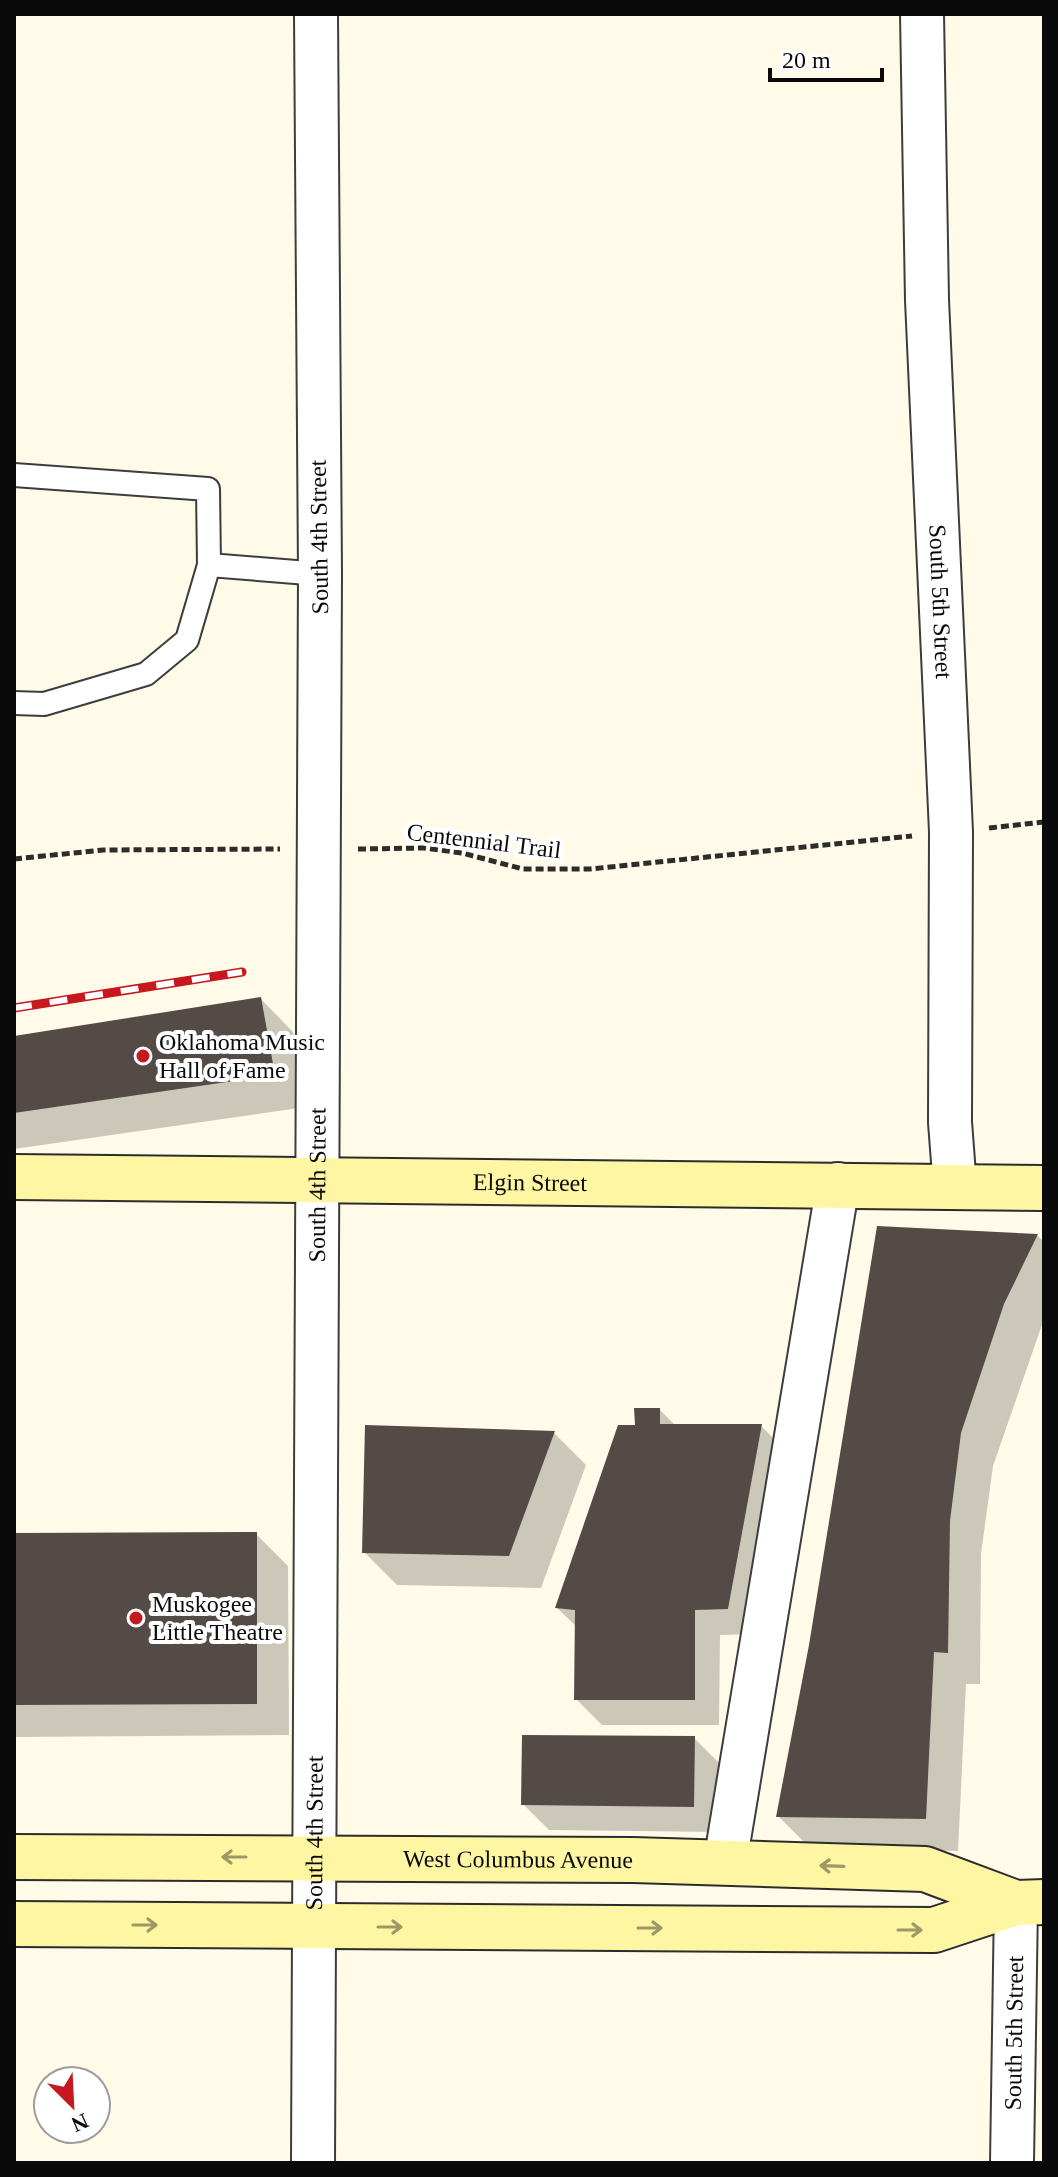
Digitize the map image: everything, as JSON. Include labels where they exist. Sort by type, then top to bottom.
[{"type":"street","name":"South 4th Street","points":[[313,2163],[312,1858],[318,1183],[315,1107],[320,574],[316,14]]},
{"type":"street","name":"South 5th Street","points":[[922,14],[927,300],[951,832],[950,1122],[955,1188]]},
{"type":"street","name":"Elgin Street","points":[[14,1177],[318,1183],[838,1184],[1044,1188]]},
{"type":"street","points":[[725,1863],[838,1184]]},
{"type":"street","name":"West Columbus Avenue","points":[[14,1857],[725,1863],[925,1869],[1030,1903]]},
{"type":"street","name":"South 5th Street","points":[[1012,2163],[1030,1903]]},
{"type":"street","points":[[14,1924],[934,1930],[1030,1903]]},
{"type":"lane","points":[[14,475],[208,489],[209,565],[187,640],[146,674],[44,704],[14,703]]},
{"type":"lane","points":[[209,565],[320,574]]},
{"type":"path","name":"Centennial Trail","points":[[14,859],[155,848],[424,848],[462,853],[523,869],[590,869],[1044,822]]},
{"type":"building","name":"Oklahoma Music Hall of Fame","points":[[261,997],[275,1075],[14,1113],[14,1036]]},
{"type":"building","points":[[877,1226],[1038,1234],[1004,1304],[961,1433],[950,1521],[948,1653],[934,1652],[926,1819],[776,1817],[809,1645]]},
{"type":"building","points":[[634,1408],[660,1408],[660,1424],[762,1424],[728,1609],[695,1610],[695,1700],[574,1700],[575,1610],[555,1608],[618,1425],[635,1425]]},
{"type":"building","points":[[365,1425],[555,1431],[509,1556],[362,1553]]},
{"type":"building","name":"Muskogee Little Theatre","points":[[257,1532],[257,1704],[14,1705],[14,1533]]},
{"type":"building","points":[[522,1735],[695,1736],[694,1807],[521,1805]]},
{"type":"railway","points":[[14,1008],[242,972]]},
{"type":"place","name":"Oklahoma Music Hall of Fame","points":[[143,1056]]},
{"type":"place","name":"Muskogee Little Theatre","points":[[136,1618]]}]
